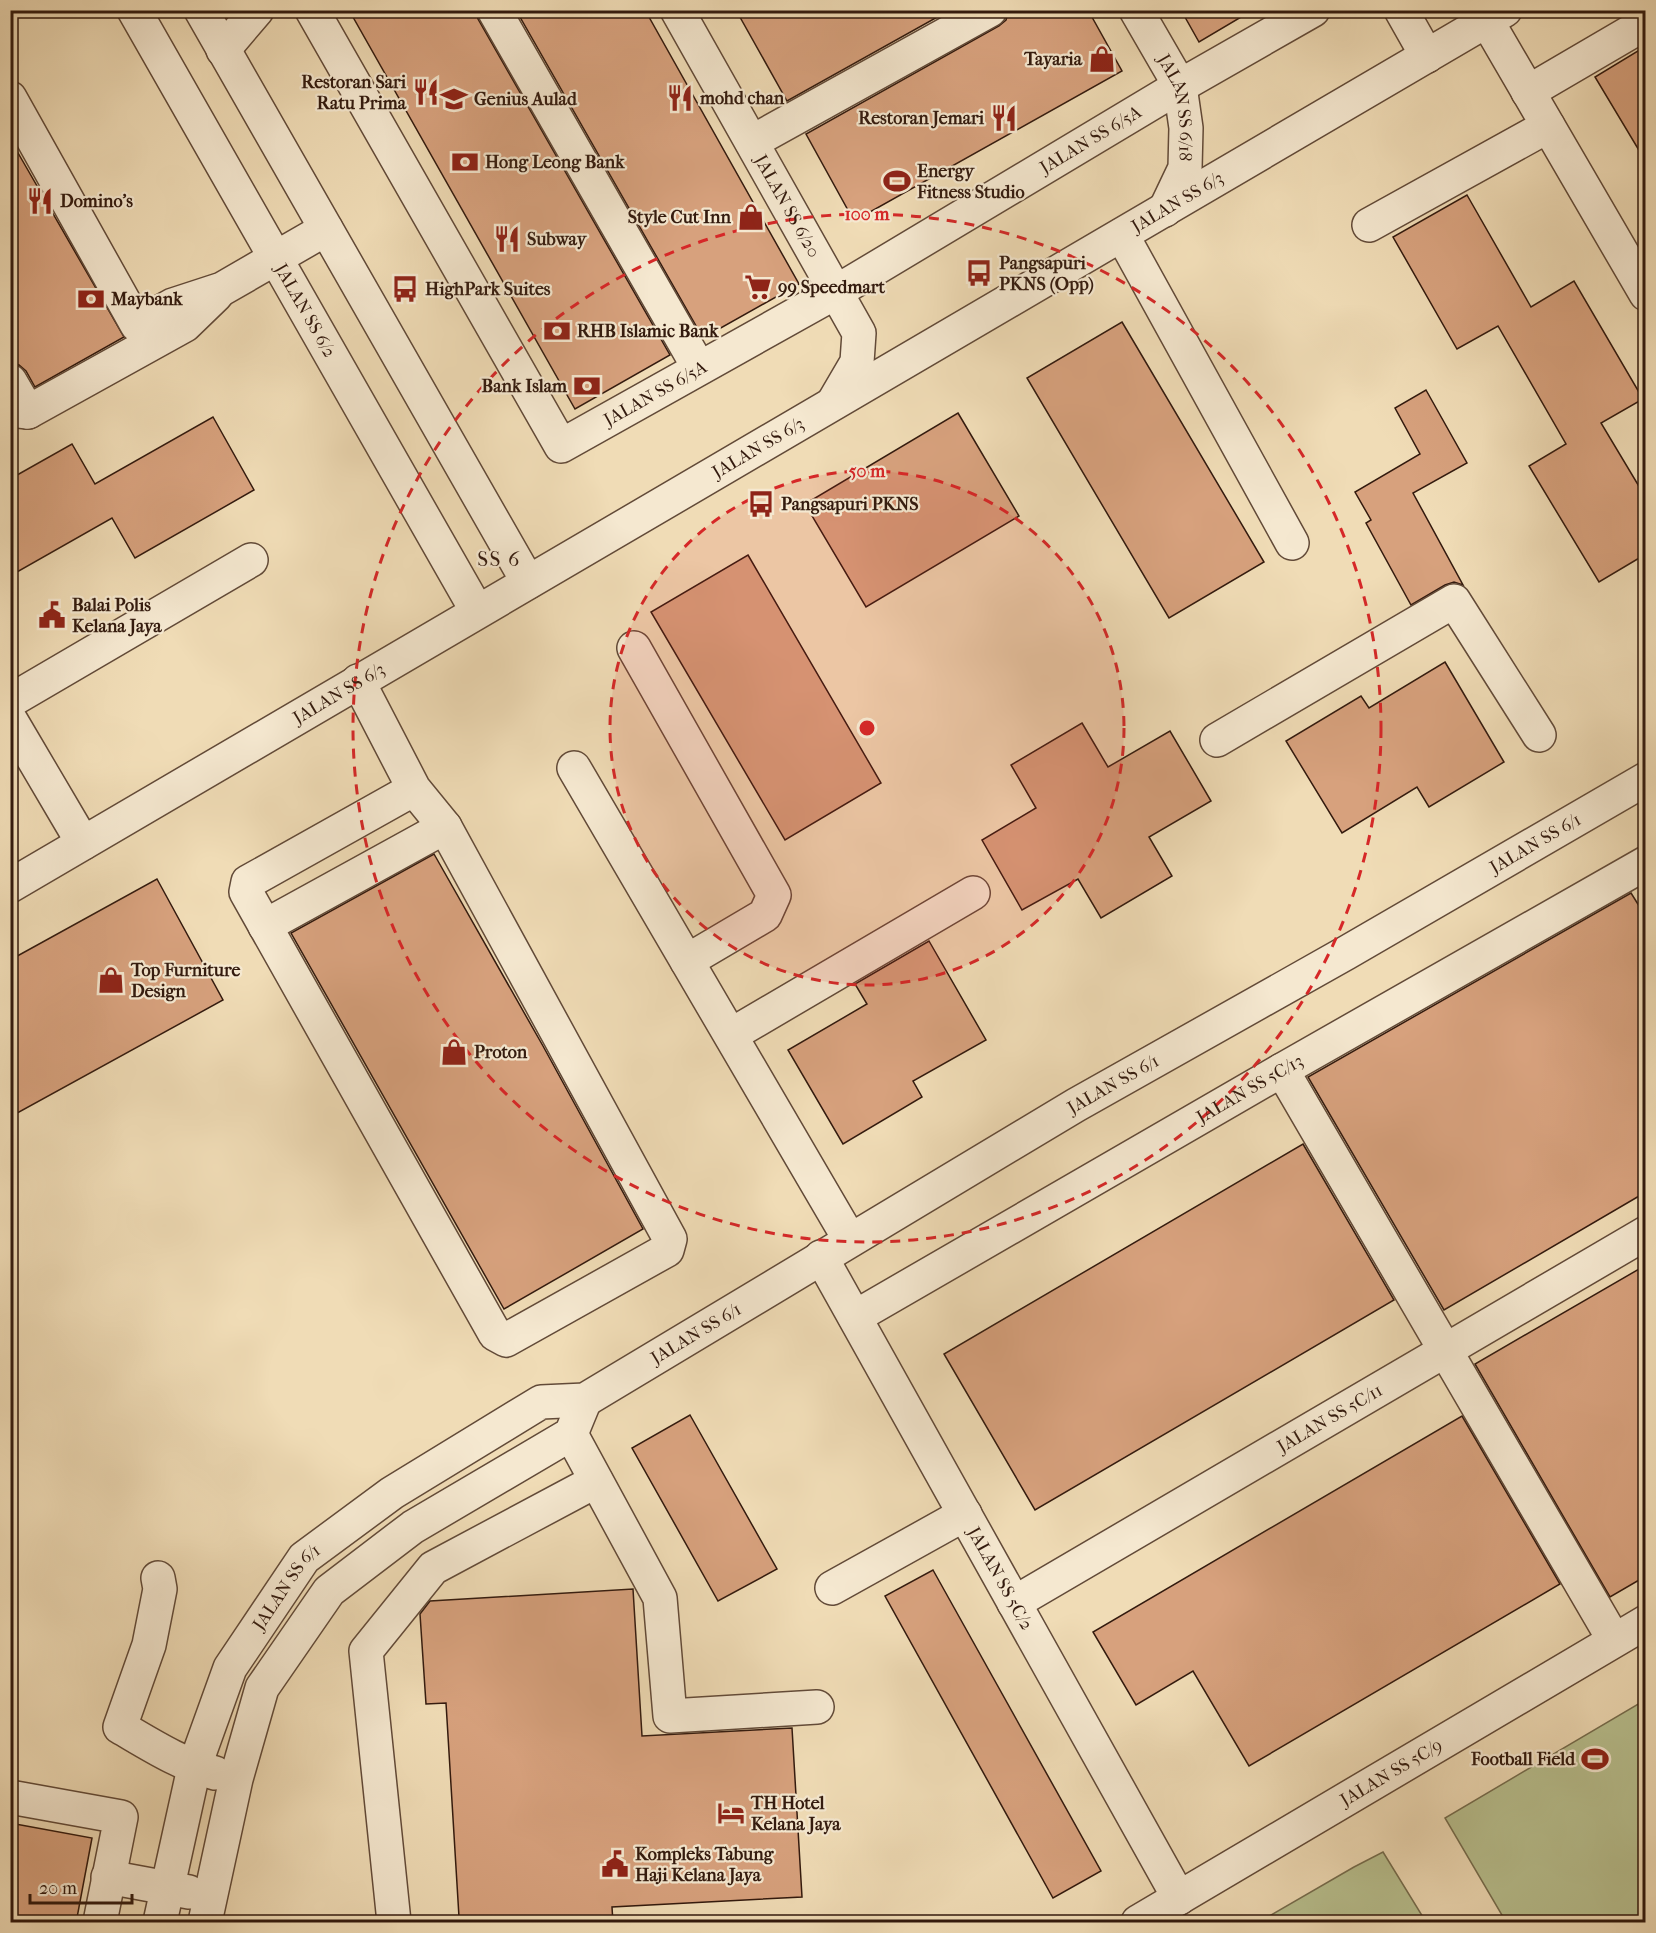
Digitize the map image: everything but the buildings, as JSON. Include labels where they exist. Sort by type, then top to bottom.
[{"type":"street","name":"JALAN SS 6/2","points":[[134,10],[477,611]]},
{"type":"street","points":[[201,10],[528,582]]},
{"type":"street","points":[[223,50],[256,10]]},
{"type":"street","name":"JALAN SS 6/5A","points":[[312,10],[561,446],[836,292],[1180,86],[1313,10]]},
{"type":"street","points":[[494,10],[699,368]]},
{"type":"street","name":"JALAN SS 6/20","points":[[677,10],[859,333],[857,362],[832,404]]},
{"type":"street","points":[[752,142],[990,10]]},
{"type":"street","name":"JALAN SS 6/18","points":[[1136,10],[1180,86],[1186,128],[1185,168],[1165,210]]},
{"type":"street","points":[[1401,10],[1427,56]]},
{"type":"street","points":[[1496,16],[1528,92],[1646,294]]},
{"type":"street","name":"JALAN SS 6/3","points":[[10,886],[1496,16]]},
{"type":"street","points":[[1528,92],[1646,23]]},
{"type":"street","points":[[10,98],[136,325],[173,304],[222,290]]},
{"type":"street","points":[[1369,225],[1548,126]]},
{"type":"street","points":[[10,381],[19,411],[185,325],[222,290],[326,229]]},
{"type":"street","points":[[1122,235],[1292,543]]},
{"type":"street","points":[[10,701],[251,560]]},
{"type":"street","points":[[1217,740],[1454,601],[1539,735]]},
{"type":"street","points":[[634,648],[774,895],[765,915],[687,961]]},
{"type":"street","points":[[358,681],[414,789],[445,827],[670,1239],[667,1250],[506,1340],[495,1334],[246,892],[248,882],[414,789]]},
{"type":"street","points":[[10,719],[83,843]]},
{"type":"street","points":[[574,768],[850,1240]]},
{"type":"street","name":"JALAN SS 6/1","points":[[160,1923],[194,1768],[230,1668],[304,1558],[392,1493],[541,1402],[585,1400],[1076,1105],[1644,782]]},
{"type":"street","points":[[265,926],[445,827]]},
{"type":"street","name":"JALAN SS 5C/13","points":[[855,1317],[1282,1070],[1646,864]]},
{"type":"street","points":[[731,1035],[973,893]]},
{"type":"street","points":[[1282,1070],[1614,1640]]},
{"type":"street","name":"JALAN SS 5C/11","points":[[1014,1603],[1646,1233]]},
{"type":"street","name":"JALAN SS 5C/2","points":[[821,1257],[1179,1898]]},
{"type":"street","points":[[585,1400],[571,1434],[660,1599],[670,1716],[817,1707]]},
{"type":"street","name":"JALAN SS 6/1","points":[[208,1909],[236,1779],[262,1688],[328,1591],[413,1527],[571,1434]]},
{"type":"street","points":[[394,1923],[366,1651],[433,1568],[596,1481]]},
{"type":"street","points":[[832,1588],[965,1514]]},
{"type":"street","points":[[158,1578],[160,1589],[148,1645],[120,1727],[194,1768],[236,1779]]},
{"type":"street","name":"JALAN SS 5C/9","points":[[1138,1923],[1646,1622]]},
{"type":"street","points":[[10,1797],[121,1818],[100,1923]]},
{"type":"street","points":[[108,1878],[167,1888],[208,1909]]},
{"type":"green space","name":"Football Field","points":[[1645,1700],[1645,1922],[1506,1922],[1445,1818]]},
{"type":"green space","points":[[1383,1852],[1426,1922],[1259,1922],[1354,1867]]},
{"type":"place","name":"Tayaria","points":[[1102,59]]},
{"type":"place","name":"Restoran Sari Ratu Prima","points":[[426,92]]},
{"type":"place","name":"mohd chan","points":[[680,98]]},
{"type":"place","name":"Genius Aulad","points":[[454,99]]},
{"type":"place","name":"Restoran Jemari","points":[[1004,118]]},
{"type":"place","name":"Hong Leong Bank","points":[[465,162]]},
{"type":"place","name":"Energy Fitness Studio","points":[[897,181]]},
{"type":"place","name":"Domino's","points":[[40,201]]},
{"type":"place","name":"Style Cut Inn","points":[[751,217]]},
{"type":"place","name":"Subway","points":[[507,239]]},
{"type":"place","name":"Pangsapuri PKNS (Opp)","points":[[979,273]]},
{"type":"place","name":"99 Speedmart","points":[[758,287]]},
{"type":"place","name":"HighPark Suites","points":[[405,289]]},
{"type":"place","name":"Maybank","points":[[91,299]]},
{"type":"place","name":"RHB Islamic Bank","points":[[557,331]]},
{"type":"place","name":"Bank Islam","points":[[587,386]]},
{"type":"place","name":"Pangsapuri PKNS","points":[[761,504]]},
{"type":"place","name":"Balai Polis Kelana Jaya","points":[[52,615]]},
{"type":"place","name":"Top Furniture Design","points":[[111,980]]},
{"type":"place","name":"Proton","points":[[454,1052]]},
{"type":"place","name":"Football Field","points":[[1595,1759]]},
{"type":"place","name":"TH Hotel Kelana Jaya","points":[[731,1813]]},
{"type":"place","name":"Kompleks Tabung Haji Kelana Jaya","points":[[615,1864]]},
{"type":"district","name":"SS 6","points":[[499,559]]}]
